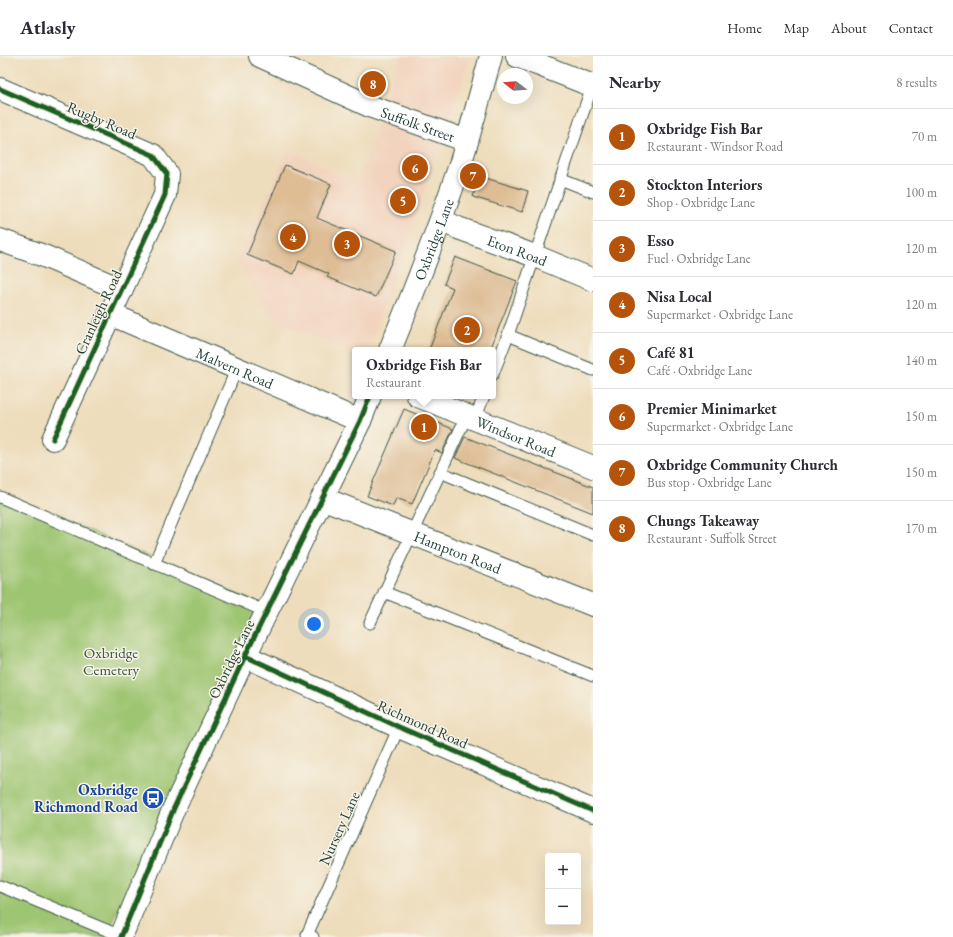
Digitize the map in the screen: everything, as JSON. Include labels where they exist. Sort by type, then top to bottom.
[{"type":"street","name":"Suffolk Street","points":[[260,56],[372,107],[467,141]]},
{"type":"street","name":"Oxbridge Lane","points":[[391,347],[408,306],[460,164],[491,56]]},
{"type":"street","points":[[517,56],[592,86]]},
{"type":"street","name":"Rugby Road","points":[[0,89],[153,154],[167,174],[165,195]]},
{"type":"street","name":"Cranleigh Road","points":[[53,439],[165,195]]},
{"type":"street","name":"Eton Road","points":[[440,220],[593,280]]},
{"type":"street","points":[[0,240],[44,256],[122,290]]},
{"type":"street","name":"Malvern Road","points":[[110,314],[360,421]]},
{"type":"street","name":"Oxbridge Lane","points":[[121,936],[174,808],[245,656],[360,421],[369,399]]},
{"type":"street","name":"Windsor Road","points":[[426,399],[593,467]]},
{"type":"street","name":"Hampton Road","points":[[322,498],[593,606]]},
{"type":"street","name":"Richmond Road","points":[[245,656],[400,727],[593,811]]},
{"type":"lane","points":[[496,366],[508,335],[592,86]]},
{"type":"lane","points":[[560,179],[593,192]]},
{"type":"lane","points":[[508,335],[593,370]]},
{"type":"lane","points":[[154,564],[237,368]]},
{"type":"lane","points":[[370,623],[440,472],[482,399]]},
{"type":"lane","points":[[440,472],[593,535]]},
{"type":"lane","points":[[0,497],[267,612]]},
{"type":"lane","points":[[384,592],[593,676]]},
{"type":"lane","name":"Nursery Lane","points":[[313,937],[308,935],[400,727]]},
{"type":"lane","points":[[0,886],[121,936]]},
{"type":"shaded area","points":[[400,56],[471,56],[370,347],[352,347],[352,353],[277,321],[237,262],[288,149],[358,183]]},
{"type":"green space","name":"Oxbridge Cemetery","points":[[0,492],[259,604],[106,937],[0,937]]},
{"type":"building","points":[[285,165],[331,184],[317,218],[396,251],[376,297],[327,277],[329,274],[299,261],[294,274],[247,255]]},
{"type":"building","points":[[479,176],[528,191],[522,212],[473,197]]},
{"type":"building","points":[[455,257],[517,281],[491,347],[430,347],[453,288],[444,284]]},
{"type":"building","points":[[404,409],[453,429],[442,453],[435,450],[412,504],[396,498],[393,506],[367,496]]},
{"type":"building","points":[[465,437],[593,487],[593,513],[455,458]]},
{"type":"cycle path","points":[[0,89],[153,155],[167,174],[165,195],[53,439]]},
{"type":"cycle path","points":[[121,937],[174,808],[245,656],[360,421],[369,399]]},
{"type":"cycle path","points":[[245,656],[399,727],[593,811]]},
{"type":"place","name":"Chungs Takeaway","points":[[373,84]]},
{"type":"place","name":"Premier Minimarket","points":[[415,168]]},
{"type":"place","name":"Oxbridge Community Church","points":[[473,176]]},
{"type":"place","name":"Café 81","points":[[403,201]]},
{"type":"place","name":"Nisa Local","points":[[293,237]]},
{"type":"place","name":"Esso","points":[[347,244]]},
{"type":"place","name":"Stockton Interiors","points":[[467,330]]},
{"type":"place","name":"Oxbridge Fish Bar","points":[[424,427]]},
{"type":"place","name":"Oxbridge Richmond Road","points":[[153,798]]}]
